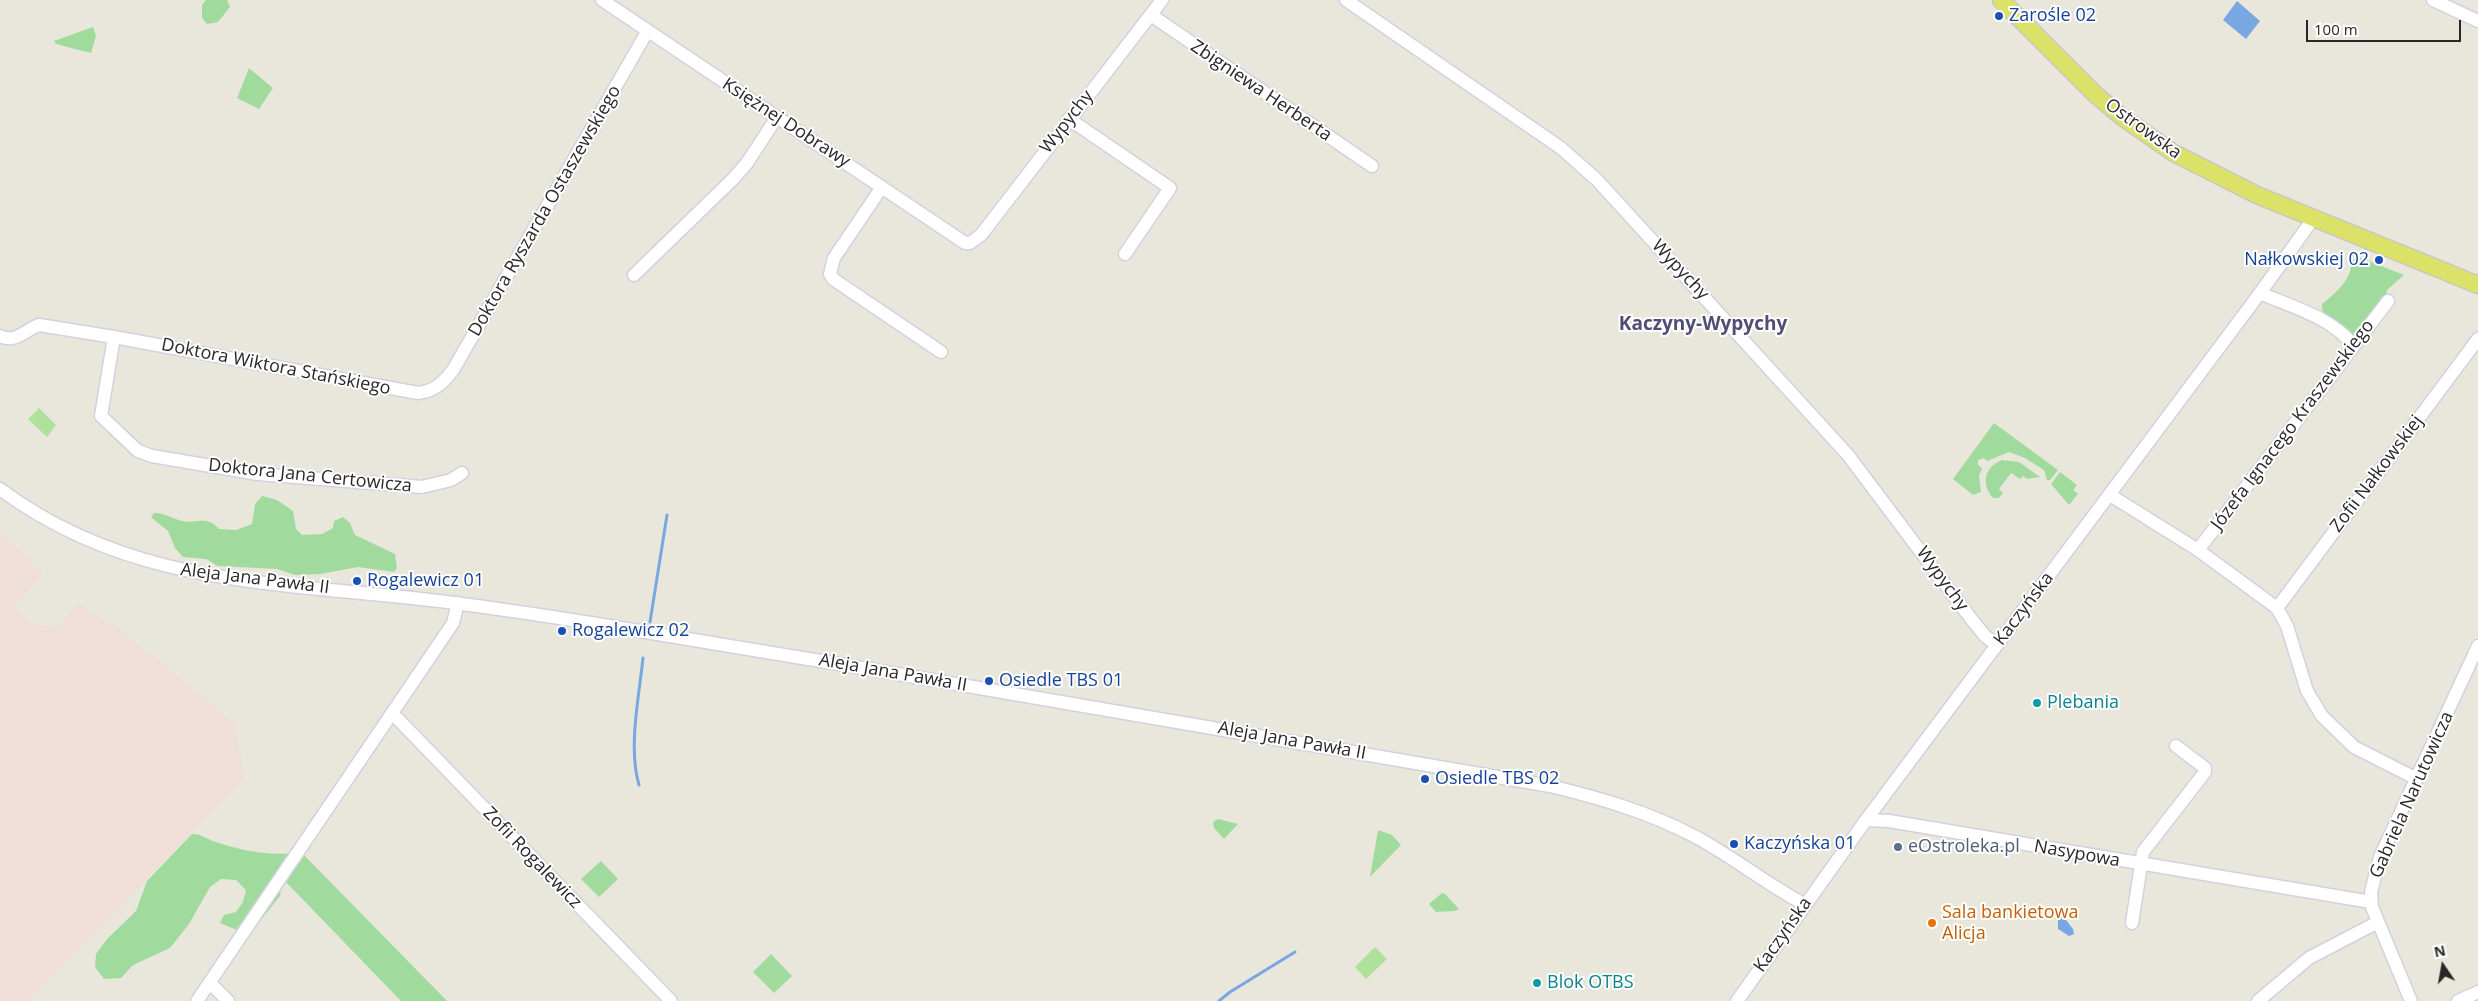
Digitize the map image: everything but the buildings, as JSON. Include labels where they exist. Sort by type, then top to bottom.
[{"type":"main road","name":"Ostrowska","points":[[2001,0],[2096,95],[2145,134],[2204,169],[2257,195],[2478,285]]},
{"type":"street","name":"Księżnej Dobrawy","points":[[602,0],[959,240],[970,243]]},
{"type":"street","name":"Wypychy","points":[[970,243],[981,236],[1162,0]]},
{"type":"street","name":"Wypychy","points":[[1346,0],[1561,148],[1591,174],[1848,455],[1972,620],[1997,645]]},
{"type":"street","points":[[2433,0],[2478,21]]},
{"type":"street","name":"Zbigniewa Herberta","points":[[1151,15],[1372,166]]},
{"type":"street","name":"Doktora Ryszarda Ostaszewskiego","points":[[437,387],[445,381],[458,361],[647,32]]},
{"type":"street","points":[[634,275],[733,179],[746,164],[777,117]]},
{"type":"street","points":[[1069,119],[1170,188],[1125,254]]},
{"type":"street","points":[[882,187],[834,258],[830,274],[833,279],[941,352]]},
{"type":"street","name":"Kaczyńska","points":[[1737,1001],[1804,904],[2260,293],[2313,219]]},
{"type":"street","points":[[2260,293],[2335,327],[2353,345]]},
{"type":"street","name":"Józefa Ignacego Kraszewskiego","points":[[2198,550],[2388,301]]},
{"type":"street","points":[[0,336],[5,338],[21,336],[39,325],[114,337]]},
{"type":"street","name":"Doktora Wiktora Stańskiego","points":[[114,337],[418,393],[429,392],[437,387]]},
{"type":"street","name":"Doktora Jana Certowicza","points":[[114,337],[101,416],[138,451],[258,474],[422,487],[451,480],[462,473]]},
{"type":"street","name":"Zofii Nałkowskiej","points":[[2277,608],[2478,340]]},
{"type":"street","name":"Aleja Jana Pawła II","points":[[0,489],[52,522],[86,540],[164,567],[201,575],[458,603],[825,661],[1550,786],[1607,800],[1656,817],[1717,850],[1804,904]]},
{"type":"street","points":[[2110,494],[2198,550],[2277,608],[2287,626],[2307,690],[2322,716],[2354,746],[2417,779]]},
{"type":"street","points":[[197,1001],[454,623],[458,603]]},
{"type":"street","name":"Gabriela Narutowicza","points":[[2412,1001],[2370,902],[2372,881],[2380,857],[2478,646]]},
{"type":"street","name":"Zofii Rogalewicz","points":[[393,714],[671,1001]]},
{"type":"street","points":[[2140,865],[2143,852],[2205,772],[2205,768],[2201,763],[2176,746]]},
{"type":"street","name":"Nasypowa","points":[[1866,820],[1889,821],[2140,865],[2370,902]]},
{"type":"street","name":"Nasypowa","points":[[2132,923],[2141,872],[2140,865]]},
{"type":"street","points":[[2258,1001],[2309,958],[2378,922]]},
{"type":"street","points":[[210,983],[228,1001]]},
{"type":"street","points":[[2458,1001],[2478,992]]},
{"type":"shaded area","points":[[0,534],[32,560],[31,563],[43,574],[13,606],[34,625],[56,627],[79,602],[108,625],[111,622],[234,722],[245,777],[29,1001],[0,1001]]},
{"type":"green space","points":[[206,0],[227,0],[230,7],[218,22],[207,24],[202,18],[202,5]]},
{"type":"green space","points":[[93,27],[96,36],[91,53],[56,44],[54,41]]},
{"type":"green space","points":[[249,68],[273,88],[259,109],[237,98]]},
{"type":"green space","points":[[2356,256],[2404,275],[2387,290],[2386,301],[2352,338],[2328,320],[2322,310],[2322,304],[2344,283]]},
{"type":"green space","points":[[39,408],[56,425],[47,437],[28,419]]},
{"type":"green space","points":[[1994,423],[2058,470],[2050,480],[2047,480],[2044,470],[2025,458],[2009,452],[1987,461],[1984,458],[1978,460],[1978,465],[1982,468],[1979,476],[1981,492],[1973,495],[1953,479]]},
{"type":"green space","points":[[2002,460],[2019,462],[2040,477],[2027,479],[2023,476],[2020,479],[2011,473],[1999,489],[2003,493],[1999,498],[1993,498],[1987,487],[1986,476],[1991,467]]},
{"type":"green space","points":[[2060,472],[2077,485],[2073,490],[2078,494],[2069,505],[2051,484]]},
{"type":"green space","points":[[262,496],[277,500],[293,511],[296,529],[302,535],[322,534],[333,528],[334,521],[343,517],[350,523],[355,535],[395,554],[397,568],[394,572],[358,567],[320,574],[295,575],[277,569],[218,566],[206,559],[183,557],[175,548],[168,531],[151,517],[154,513],[158,513],[182,521],[206,521],[219,529],[236,530],[252,524],[255,504]]},
{"type":"green space","points":[[1218,819],[1238,824],[1224,839],[1214,828],[1213,822]]},
{"type":"green space","points":[[1378,830],[1392,835],[1401,845],[1370,877]]},
{"type":"green space","points":[[192,834],[201,835],[235,848],[257,852],[279,854],[301,852],[447,1001],[401,1001],[283,879],[280,896],[249,935],[220,923],[224,915],[236,912],[243,902],[246,890],[236,880],[221,879],[210,887],[189,924],[170,948],[133,965],[121,978],[104,979],[95,967],[96,954],[107,939],[136,911],[147,881]]},
{"type":"green space","points":[[601,861],[618,879],[599,897],[581,879]]},
{"type":"green space","points":[[1442,893],[1459,909],[1436,912],[1429,904]]},
{"type":"green space","points":[[1375,947],[1387,959],[1366,979],[1355,967]]},
{"type":"green space","points":[[771,954],[792,976],[774,993],[753,972]]},
{"type":"water","points":[[2237,1],[2260,21],[2246,39],[2223,20]]},
{"type":"water","points":[[2063,916],[2073,929],[2074,934],[2069,936],[2058,929],[2058,919]]},
{"type":"waterway","points":[[650,622],[667,515]]},
{"type":"waterway","points":[[639,785],[634,755],[634,739],[643,658]]},
{"type":"waterway","points":[[1219,1001],[1230,992],[1295,952]]},
{"type":"place","name":"Zarośle 02","points":[[1999,16]]},
{"type":"place","name":"Nałkowskiej 02","points":[[2379,260]]},
{"type":"place","name":"Rogalewicz 01","points":[[357,581]]},
{"type":"place","name":"Rogalewicz 02","points":[[562,631]]},
{"type":"place","name":"Osiedle TBS 01","points":[[989,681]]},
{"type":"place","name":"Plebania","points":[[2037,703]]},
{"type":"place","name":"Osiedle TBS 02","points":[[1425,779]]},
{"type":"place","name":"Kaczyńska 01","points":[[1734,844]]},
{"type":"place","name":"eOstroleka.pl","points":[[1898,847]]},
{"type":"place","name":"Sala bankietowa Alicja","points":[[1932,923]]},
{"type":"place","name":"Blok OTBS","points":[[1537,983]]},
{"type":"district","name":"Kaczyny-Wypychy","points":[[1703,325]]}]
